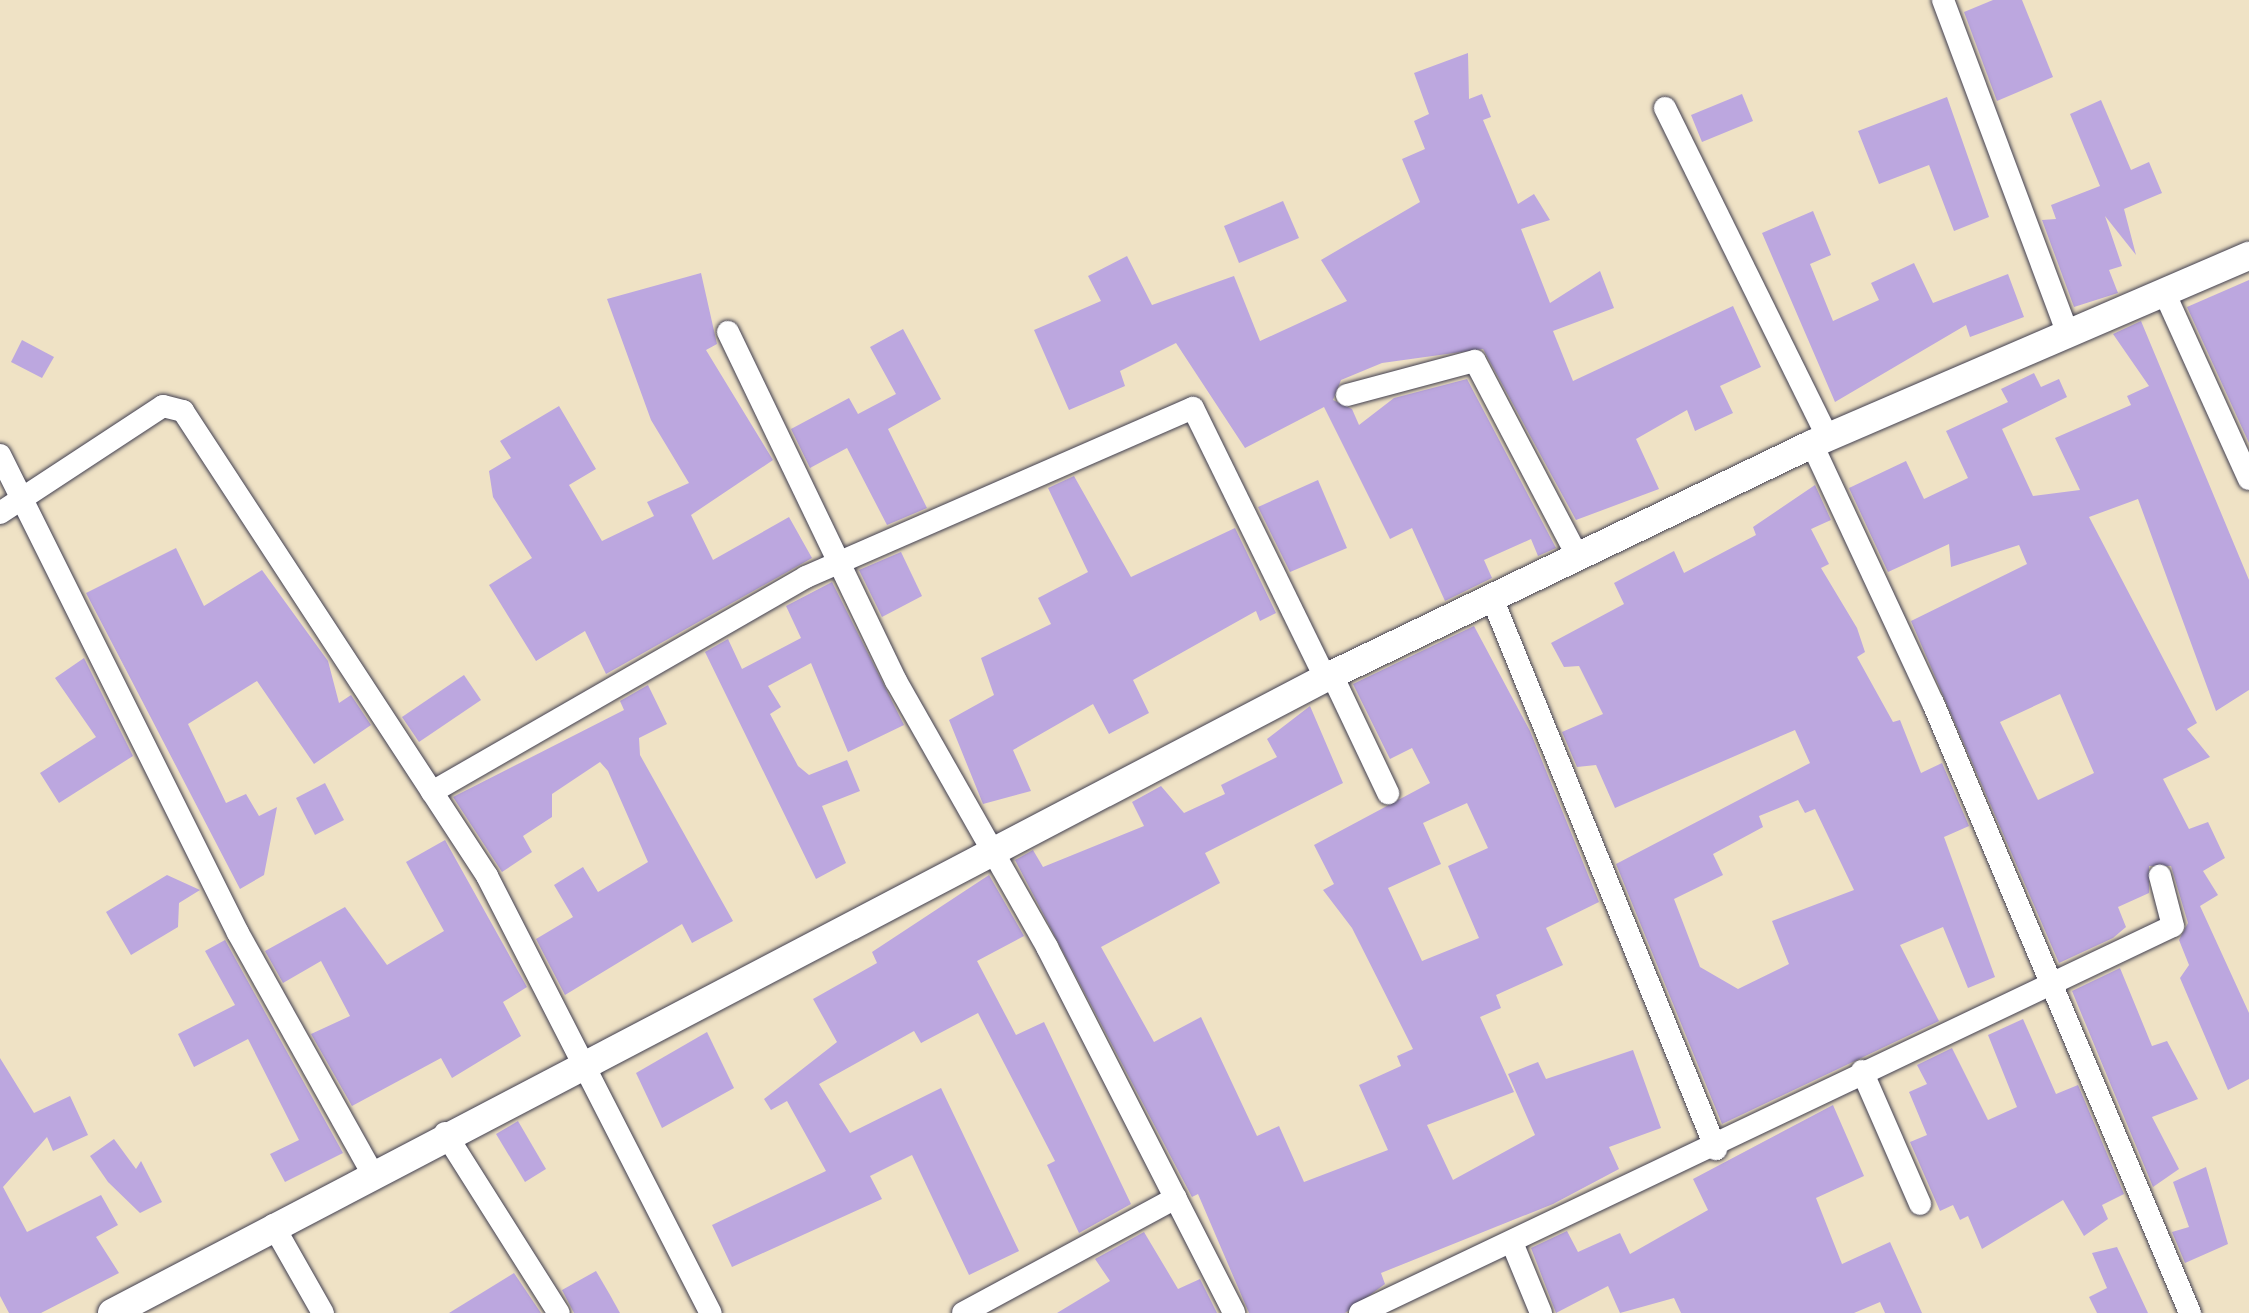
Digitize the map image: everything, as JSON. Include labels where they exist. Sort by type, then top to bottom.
[{"type":"street","points":[[1942,0],[2068,334]]},
{"type":"street","points":[[1665,108],[1820,441],[1933,702],[2046,982],[2190,1313]]},
{"type":"street","points":[[112,1313],[990,847],[1329,677],[1820,441],[2249,256]]},
{"type":"street","points":[[2165,294],[2249,479]]},
{"type":"street","points":[[728,332],[838,565],[1234,1313]]},
{"type":"street","points":[[1347,395],[1457,358],[1481,365],[1578,557]]},
{"type":"street","points":[[0,513],[163,406],[177,406],[432,792],[585,1059],[711,1313]]},
{"type":"street","points":[[432,792],[838,565],[1194,408],[1388,792]]},
{"type":"street","points":[[0,456],[25,499],[238,934],[372,1173]]},
{"type":"street","points":[[1492,598],[1716,1149]]},
{"type":"street","points":[[1360,1313],[1716,1149],[1862,1071],[2173,926],[2160,876]]},
{"type":"street","points":[[1862,1071],[1920,1204]]},
{"type":"street","points":[[446,1133],[559,1313]]},
{"type":"street","points":[[963,1313],[1176,1198]]},
{"type":"street","points":[[274,1225],[323,1313]]},
{"type":"street","points":[[1513,1245],[1541,1313]]},
{"type":"building","points":[[1993,0],[2022,0],[2053,77],[1997,101],[1964,12]]},
{"type":"building","points":[[1468,53],[1469,99],[1482,94],[1491,117],[1483,120],[1518,204],[1534,194],[1550,220],[1521,229],[1550,303],[1600,271],[1614,308],[1553,331],[1573,381],[1733,306],[1761,367],[1720,386],[1733,413],[1695,431],[1687,410],[1636,439],[1659,489],[1576,520],[1483,349],[1382,363],[1341,380],[1333,400],[1352,409],[1359,425],[1394,398],[1467,379],[1556,548],[1538,556],[1531,539],[1484,560],[1492,578],[1445,601],[1412,528],[1390,539],[1324,407],[1245,448],[1176,343],[1120,371],[1125,386],[1069,410],[1034,330],[1101,301],[1088,276],[1127,256],[1152,305],[1234,276],[1260,341],[1347,301],[1321,260],[1420,202],[1402,159],[1425,149],[1414,121],[1429,114],[1414,73]]},
{"type":"building","points":[[1742,94],[1753,121],[1702,142],[1691,115]]},
{"type":"building","points":[[1947,97],[1989,217],[1954,231],[1929,165],[1879,184],[1858,131]]},
{"type":"building","points":[[2101,100],[2131,170],[2149,162],[2162,193],[2124,209],[2136,255],[2105,216],[2122,266],[2109,270],[2118,293],[2074,307],[2042,220],[2056,219],[2051,205],[2100,186],[2070,114]]},
{"type":"building","points":[[1283,201],[1299,238],[1239,263],[1224,226]]},
{"type":"building","points":[[1813,211],[1831,255],[1810,264],[1833,321],[1879,300],[1871,283],[1914,263],[1933,303],[2008,274],[2024,317],[1970,337],[1966,325],[1835,402],[1762,233]]},
{"type":"building","points":[[701,273],[717,344],[706,350],[773,460],[691,515],[713,560],[789,517],[812,558],[606,674],[585,631],[536,661],[489,585],[532,558],[493,497],[489,471],[511,458],[500,441],[559,406],[596,469],[569,485],[602,541],[654,516],[647,502],[689,483],[651,420],[607,299]]},
{"type":"building","points":[[2249,280],[2249,443],[2187,307]]},
{"type":"building","points":[[2141,321],[2249,580],[2249,690],[2216,711],[2138,499],[2089,517],[2197,723],[2187,729],[2210,757],[2163,779],[2189,829],[2208,822],[2225,858],[2203,871],[2218,895],[2200,906],[2249,1013],[2249,1079],[2228,1090],[2180,978],[2189,965],[2179,940],[2188,923],[2171,866],[2149,866],[2149,893],[2118,907],[2126,927],[2113,938],[2059,963],[1911,621],[2027,564],[2019,545],[1951,567],[1949,544],[1888,572],[1849,488],[1906,461],[1924,499],[1968,478],[1946,431],[2008,402],[2001,389],[2034,373],[2041,387],[2059,379],[2067,397],[2002,429],[2033,496],[2080,490],[2055,438],[2131,405],[2127,396],[2149,386],[2113,334]],"holes":[[[2060,694],[2094,773],[2038,800],[2000,722]]]},
{"type":"building","points":[[903,329],[941,399],[888,429],[927,508],[887,525],[847,448],[810,468],[791,429],[849,398],[858,414],[896,394],[870,347]]},
{"type":"building","points":[[22,340],[54,357],[42,378],[11,362]]},
{"type":"building","points":[[1074,476],[1131,577],[1235,528],[1276,613],[1260,621],[1256,611],[1133,680],[1149,713],[1109,734],[1093,704],[1013,750],[1031,791],[983,804],[949,720],[994,695],[981,658],[1051,624],[1038,598],[1088,572],[1048,488]]},
{"type":"building","points":[[1318,480],[1347,548],[1290,572],[1258,507]]},
{"type":"building","points":[[1815,485],[1831,520],[1811,529],[1829,564],[1821,568],[1857,628],[1865,652],[1857,657],[1893,722],[1900,720],[1921,773],[1942,763],[1969,826],[1944,837],[1995,977],[1968,988],[1943,927],[1900,945],[1939,1021],[1722,1124],[1616,864],[1810,763],[1795,730],[1615,808],[1596,765],[1577,767],[1562,732],[1603,714],[1579,666],[1564,667],[1551,643],[1624,604],[1614,583],[1674,551],[1684,573],[1756,535],[1753,527]],"holes":[[[1798,800],[1805,813],[1815,809],[1854,890],[1772,921],[1789,964],[1738,989],[1700,967],[1674,899],[1723,875],[1713,854],[1763,827],[1759,816]]]},
{"type":"building","points":[[176,548],[204,606],[262,570],[328,661],[339,703],[351,695],[371,725],[314,764],[257,681],[188,724],[226,803],[246,794],[259,816],[277,807],[264,875],[240,889],[86,593]]},
{"type":"building","points":[[901,552],[922,596],[882,617],[859,570]]},
{"type":"building","points":[[832,582],[904,725],[848,752],[811,663],[768,686],[781,707],[770,714],[798,766],[809,775],[847,760],[860,791],[822,806],[846,863],[816,879],[705,652],[728,639],[742,669],[801,638],[786,606]]},
{"type":"building","points":[[1474,626],[1530,731],[1599,902],[1546,928],[1563,965],[1496,995],[1501,1008],[1480,1017],[1514,1092],[1427,1125],[1453,1180],[1535,1135],[1508,1074],[1538,1062],[1546,1079],[1633,1050],[1661,1128],[1609,1147],[1619,1169],[1553,1204],[1381,1273],[1385,1284],[1345,1313],[1249,1313],[1198,1194],[1192,1197],[1015,860],[1033,850],[1043,867],[1144,826],[1132,802],[1161,786],[1184,813],[1225,794],[1221,785],[1277,757],[1267,739],[1310,706],[1343,783],[1205,853],[1220,883],[1101,947],[1154,1042],[1201,1017],[1257,1136],[1279,1126],[1304,1182],[1388,1150],[1359,1085],[1401,1066],[1397,1056],[1413,1049],[1352,928],[1323,890],[1334,884],[1314,845],[1430,783],[1412,748],[1390,759],[1353,684]],"holes":[[[1467,803],[1488,848],[1448,866],[1479,938],[1422,961],[1388,888],[1441,864],[1423,823]]]},
{"type":"building","points":[[84,658],[133,756],[59,803],[40,773],[96,737],[55,678]]},
{"type":"building","points":[[464,675],[481,700],[419,742],[402,717]]},
{"type":"building","points":[[648,685],[667,724],[639,738],[640,755],[733,921],[692,943],[682,924],[565,995],[536,939],[573,917],[554,885],[583,867],[598,892],[648,862],[608,771],[600,762],[552,794],[552,817],[523,836],[532,852],[502,872],[453,797],[624,710],[620,701]]},
{"type":"building","points":[[325,783],[344,820],[315,835],[296,798]]},
{"type":"building","points":[[445,840],[527,987],[503,1002],[521,1036],[452,1078],[441,1058],[352,1106],[311,1034],[350,1016],[321,961],[283,983],[265,951],[345,907],[387,965],[444,931],[406,862]]},
{"type":"building","points":[[167,875],[200,890],[179,903],[178,927],[131,955],[106,912]]},
{"type":"building","points":[[989,875],[1024,936],[977,961],[1016,1035],[1044,1022],[1131,1204],[1079,1233],[1047,1165],[1055,1161],[978,1013],[921,1043],[914,1031],[819,1084],[850,1133],[941,1088],[1019,1251],[969,1275],[912,1155],[870,1176],[882,1199],[732,1267],[712,1225],[826,1171],[787,1101],[771,1110],[764,1099],[837,1042],[813,999],[877,963],[872,952]]},
{"type":"building","points":[[225,940],[343,1153],[285,1182],[270,1154],[299,1140],[248,1039],[194,1067],[178,1034],[235,1005],[205,951]]},
{"type":"building","points":[[2120,968],[2152,1046],[2167,1041],[2198,1099],[2152,1117],[2179,1169],[2153,1187],[2072,991]]},
{"type":"building","points":[[2023,1019],[2056,1094],[2078,1085],[2124,1194],[2102,1205],[2108,1219],[2084,1236],[2063,1200],[1982,1249],[1968,1216],[1960,1220],[1953,1205],[1940,1211],[1910,1142],[1927,1135],[1909,1092],[1927,1084],[1917,1065],[1952,1048],[1988,1120],[2017,1107],[1988,1035]]},
{"type":"building","points":[[707,1032],[734,1088],[662,1128],[636,1073]]},
{"type":"building","points":[[0,1058],[34,1113],[70,1096],[88,1135],[53,1151],[47,1137],[3,1187],[27,1232],[101,1195],[118,1225],[96,1237],[119,1273],[41,1313],[9,1313],[0,1296]]},
{"type":"building","points":[[1833,1105],[1864,1176],[1816,1198],[1842,1264],[1890,1242],[1922,1313],[1885,1313],[1880,1302],[1854,1313],[1681,1313],[1674,1298],[1620,1313],[1608,1286],[1556,1313],[1531,1248],[1567,1231],[1578,1252],[1620,1233],[1630,1254],[1708,1210],[1693,1179]]},
{"type":"building","points":[[518,1121],[546,1169],[525,1182],[496,1134]]},
{"type":"building","points":[[114,1139],[136,1169],[141,1161],[162,1202],[140,1213],[108,1182],[90,1156]]},
{"type":"building","points":[[2206,1167],[2228,1244],[2185,1263],[2172,1232],[2189,1227],[2173,1182]]},
{"type":"building","points":[[1144,1232],[1178,1289],[1200,1279],[1217,1313],[1057,1313],[1110,1281],[1095,1259]]},
{"type":"building","points":[[2117,1247],[2148,1313],[2097,1313],[2089,1297],[2107,1288],[2092,1253]]},
{"type":"building","points":[[596,1271],[620,1313],[574,1313],[562,1290]]},
{"type":"building","points":[[514,1273],[541,1313],[449,1313]]}]
